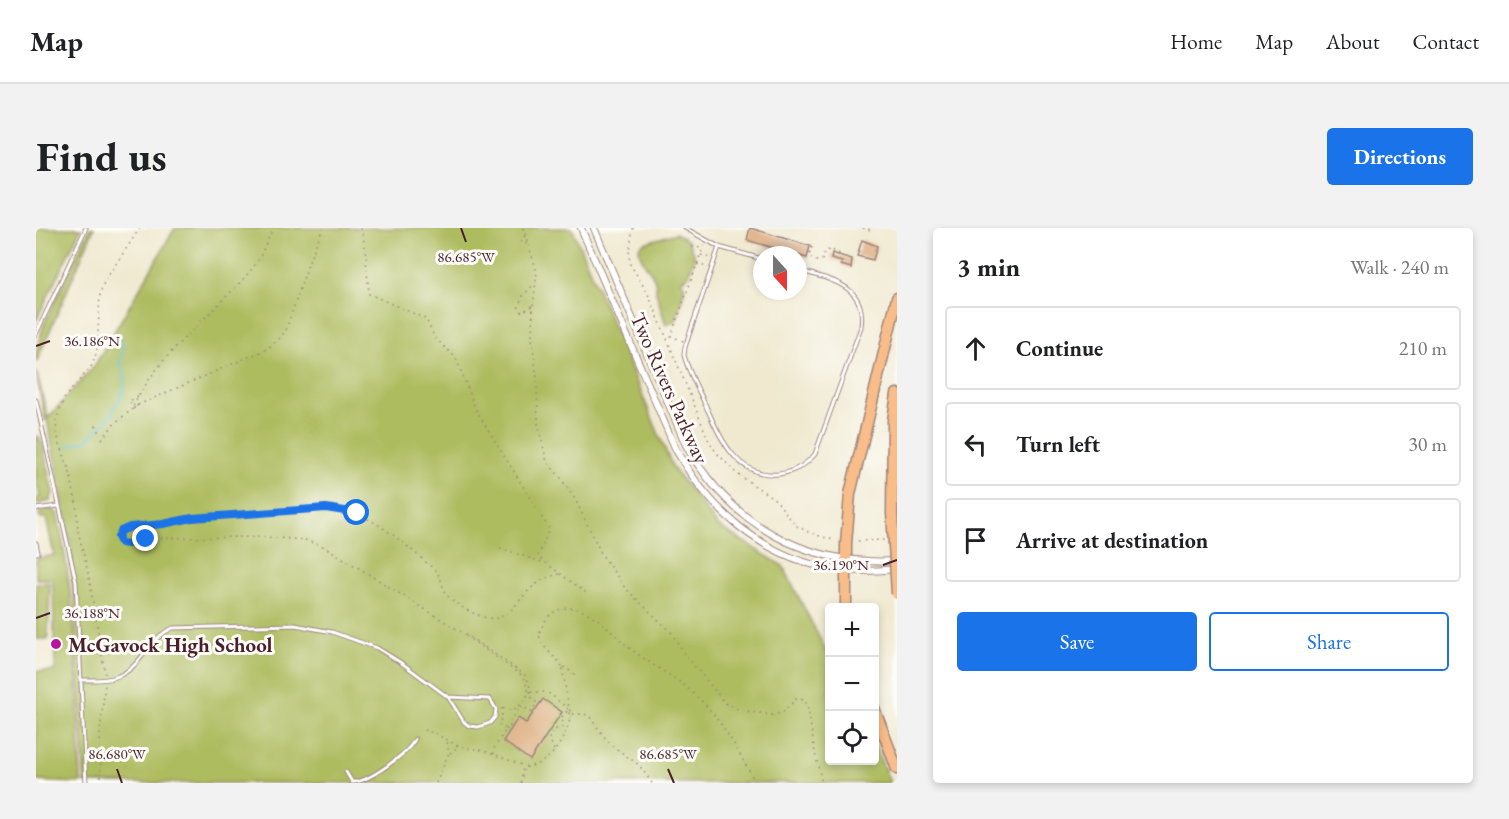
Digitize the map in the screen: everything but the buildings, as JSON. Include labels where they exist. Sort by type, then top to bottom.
[{"type":"highway","points":[[846,603],[846,544],[850,494],[897,298]]},
{"type":"highway","points":[[897,394],[893,420],[892,513],[897,594]]},
{"type":"highway","points":[[875,711],[897,769]]},
{"type":"street","name":"Two Rivers Parkway","points":[[581,228],[676,450],[704,494],[741,529],[763,543],[810,564],[897,569]]},
{"type":"street","name":"Two Rivers Parkway","points":[[594,228],[686,446],[698,467],[713,486],[748,520],[790,543],[846,565],[859,561],[897,561]]},
{"type":"lane","points":[[36,334],[86,228]]},
{"type":"lane","points":[[685,228],[719,247],[753,256]]},
{"type":"lane","points":[[719,247],[684,352],[720,438],[732,456],[743,465],[764,473],[785,473],[803,465],[818,449],[860,332],[862,317],[859,302],[851,290],[841,284],[807,273]]},
{"type":"lane","points":[[36,400],[38,422],[76,582],[86,783]]},
{"type":"lane","points":[[36,509],[58,506]]},
{"type":"lane","points":[[36,543],[38,553],[36,553]]},
{"type":"lane","points":[[82,680],[105,679],[127,672],[162,633],[173,628],[295,625],[332,632],[377,648],[400,661],[448,697],[469,726],[486,725],[496,715],[495,705],[490,699],[448,697]]},
{"type":"lane","points":[[346,772],[351,782],[361,782],[405,753],[415,739]]},
{"type":"path","points":[[101,783],[100,733],[105,679],[89,577],[78,531],[76,502],[67,461],[57,435],[56,420],[65,397],[91,367],[94,359],[99,338],[100,293],[104,282],[140,228]]},
{"type":"path","points":[[133,408],[138,397],[173,350],[252,269],[273,228]]},
{"type":"path","points":[[102,439],[116,422],[138,405],[267,349],[280,338],[288,324],[323,228]]},
{"type":"path","points":[[361,228],[365,246],[369,294],[426,319],[434,337],[456,358],[473,404],[549,529],[537,555],[543,562],[589,595]]},
{"type":"path","points":[[523,228],[536,264],[532,338],[537,379],[538,425],[547,462],[575,500],[602,555],[630,595],[671,632],[684,653],[725,703],[740,710],[768,716],[782,713],[795,699],[805,700],[822,783]]},
{"type":"path","points":[[863,228],[869,230],[869,228]]},
{"type":"path","points":[[525,236],[521,242],[529,244]]},
{"type":"path","points":[[686,342],[671,336],[705,241]]},
{"type":"path","points":[[692,247],[702,248]]},
{"type":"path","points":[[812,247],[809,250],[809,256],[815,261],[822,260],[824,253],[830,249],[842,255]]},
{"type":"path","points":[[700,255],[714,260]]},
{"type":"path","points":[[696,264],[711,269]]},
{"type":"path","points":[[532,306],[522,312],[518,309],[522,297],[536,282]]},
{"type":"path","points":[[133,408],[129,401],[138,397]]},
{"type":"path","points":[[694,409],[703,405]]},
{"type":"path","points":[[96,425],[100,434]]},
{"type":"path","points":[[494,754],[493,750],[506,729],[510,727],[509,722],[522,706],[531,712],[537,703],[531,697],[525,675],[337,553],[310,542],[231,537],[157,538],[125,544],[119,541],[118,535],[130,527],[192,518],[318,509],[347,510],[380,526],[441,576],[446,594],[452,600],[469,611],[490,620],[503,617],[537,583],[560,574]]},
{"type":"path","points":[[858,541],[887,539]]},
{"type":"path","points":[[500,548],[540,563],[543,562]]},
{"type":"path","points":[[576,675],[562,666],[540,640],[539,633],[544,622],[552,612],[558,609],[582,610],[600,621],[628,648],[670,675],[697,696],[730,736],[756,783]]},
{"type":"path","points":[[562,666],[569,709],[568,724]]},
{"type":"path","points":[[529,692],[550,694],[572,714]]},
{"type":"path","points":[[506,729],[498,724],[502,718],[502,706],[508,711],[516,709],[523,703],[529,692]]},
{"type":"path","points":[[555,751],[549,737],[554,730],[562,727],[561,718],[569,709]]},
{"type":"path","points":[[523,768],[538,765],[555,751],[565,735],[572,714]]},
{"type":"path","points":[[572,714],[584,714],[589,717],[610,744],[639,765],[652,783]]},
{"type":"path","points":[[424,730],[458,746],[485,751],[528,767]]},
{"type":"path","points":[[447,740],[449,753]]},
{"type":"path","points":[[436,783],[449,753],[458,746]]},
{"type":"path","points":[[521,764],[523,768],[521,783]]},
{"type":"green space","points":[[36,228],[81,228],[36,321]]},
{"type":"green space","points":[[90,228],[94,228],[36,363],[36,352],[44,324]]},
{"type":"green space","points":[[175,228],[572,228],[673,468],[718,526],[783,566],[825,649],[825,765],[879,765],[879,755],[890,783],[85,783],[71,546],[36,371],[48,418],[95,365]]},
{"type":"green space","points":[[676,233],[688,241],[695,257],[688,276],[681,280],[685,287],[676,321],[666,325],[656,292],[655,280],[642,258],[639,247],[644,243]]},
{"type":"green space","points":[[36,436],[42,443],[53,493],[50,501],[37,504],[36,499],[40,497],[36,480]]},
{"type":"green space","points":[[50,509],[57,513],[69,580],[75,647],[81,783],[36,781],[36,671],[55,671],[53,579],[36,579],[36,559],[54,555],[46,518],[41,518],[39,515]]},
{"type":"green space","points":[[36,583],[50,583],[48,639],[36,639]]},
{"type":"waterway","points":[[67,446],[87,440],[114,413],[113,409],[121,396],[125,381],[119,361],[123,351],[121,337]]},
{"type":"place","name":"McGavock High School","points":[[56,644]]},
{"type":"route","points":[[146,539],[125,544],[121,543],[118,535],[130,527],[192,518],[326,508],[357,513]]}]
